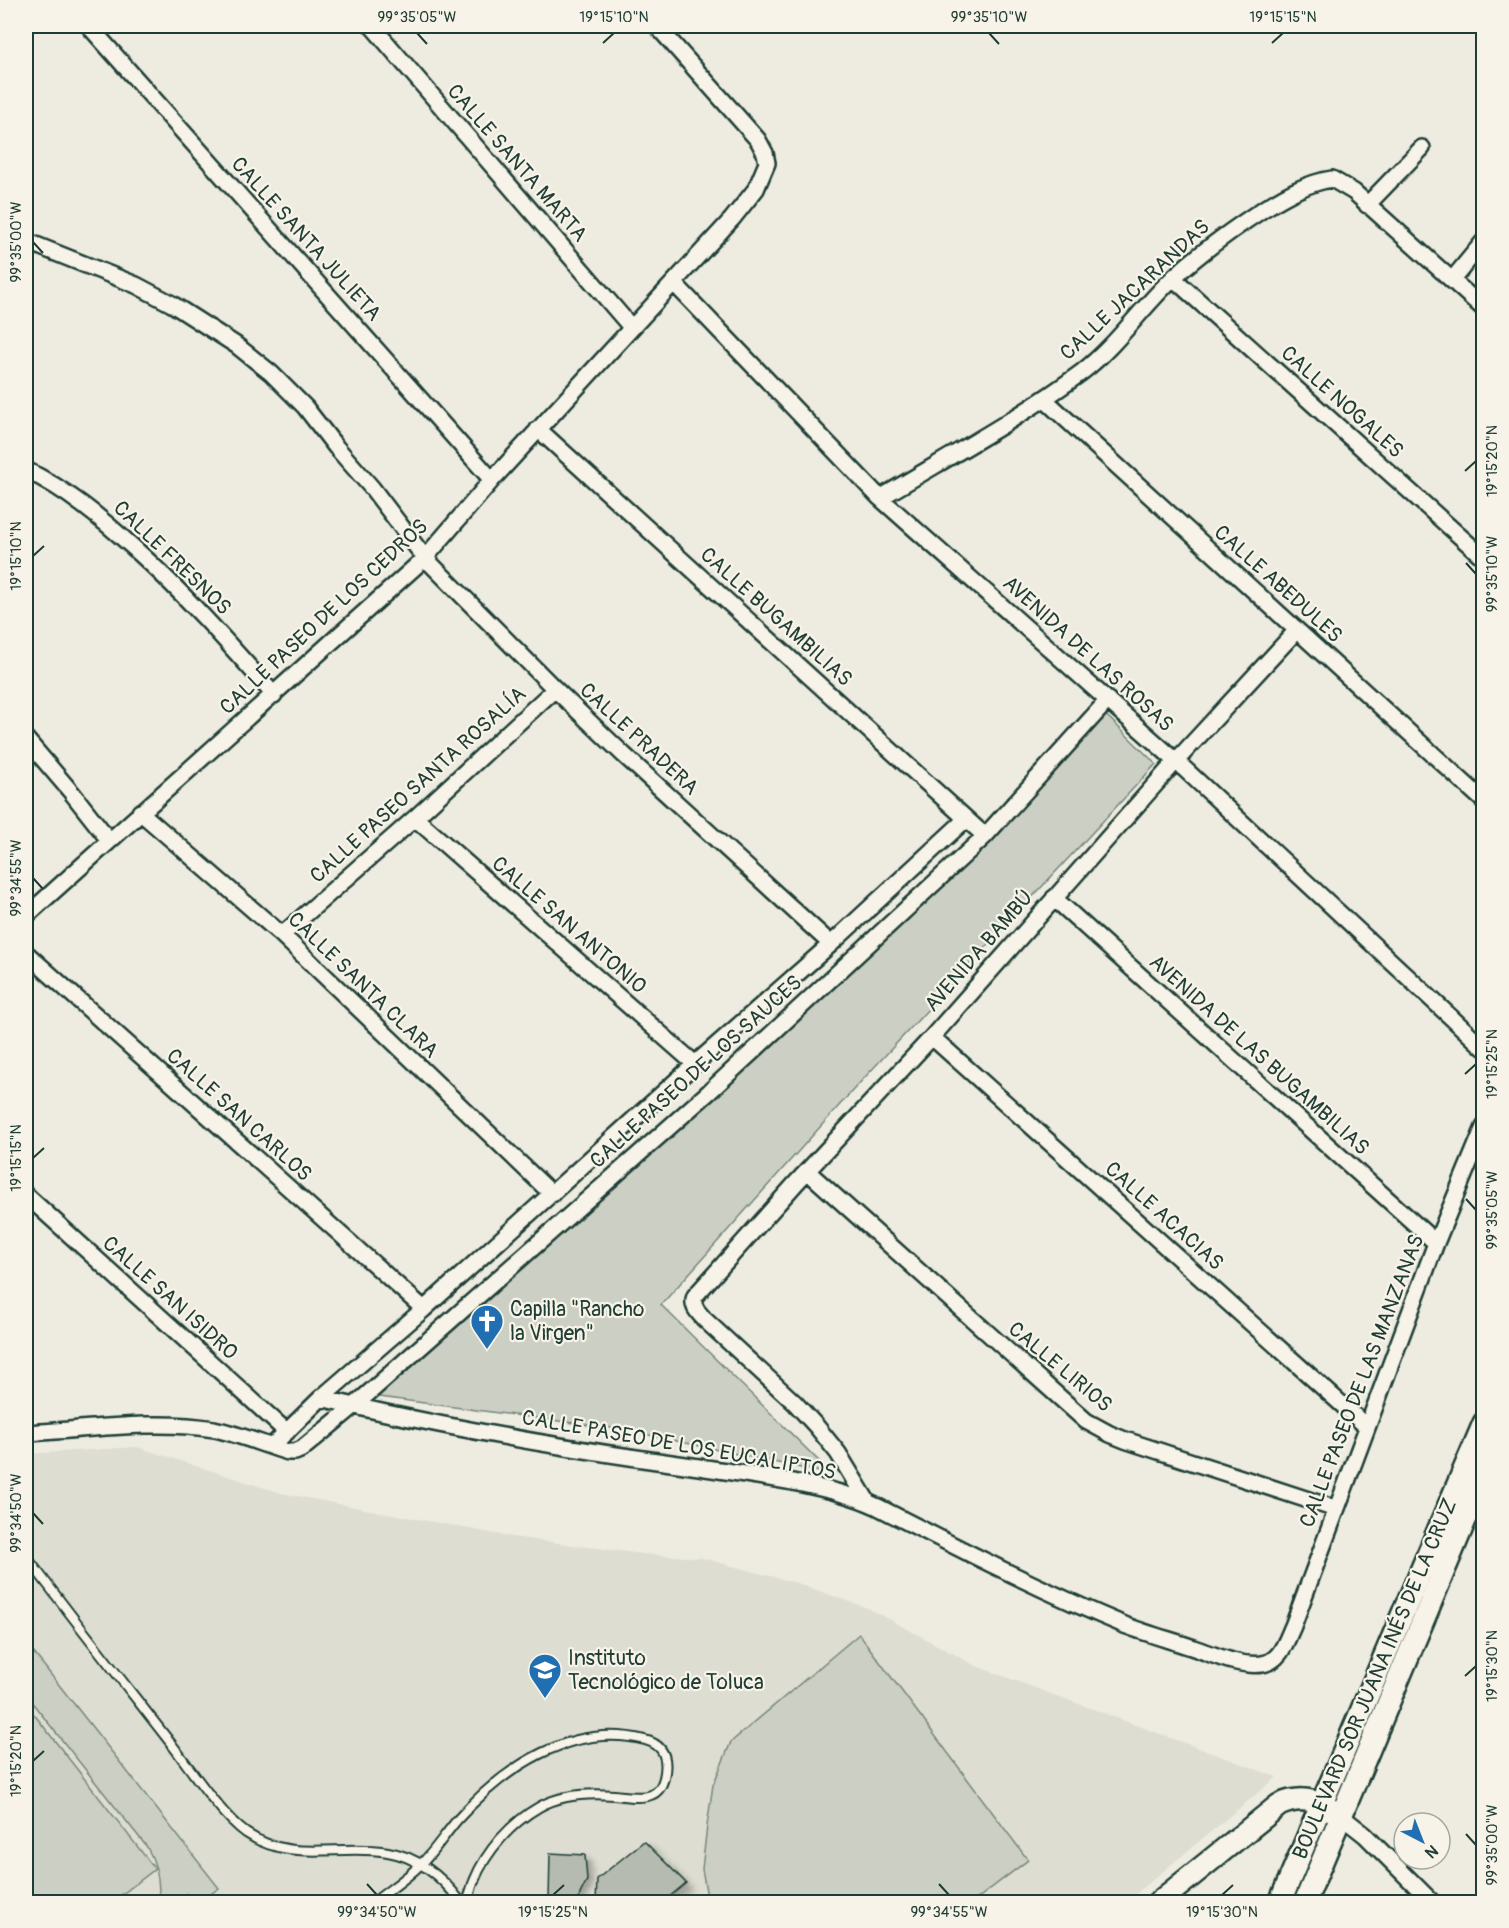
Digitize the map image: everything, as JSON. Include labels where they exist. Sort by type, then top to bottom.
[{"type":"main road","name":"BOULEVARD SOR JUANA INÉS DE LA CRUZ","points":[[1280,1902],[1484,1423]]},
{"type":"main road","name":"BOULEVARD SOR JUANA INÉS DE LA CRUZ","points":[[1305,1902],[1484,1475]]},
{"type":"main road","points":[[1159,1902],[1279,1805],[1301,1798],[1322,1804],[1341,1816]]},
{"type":"street","name":"CALLE SANTA JULIETA","points":[[89,26],[492,480]]},
{"type":"street","name":"CALLE SANTA MARTA","points":[[372,26],[631,327]]},
{"type":"street","name":"CALLE PASEO DE LOS CEDROS","points":[[26,916],[424,558],[538,429],[702,253],[756,189],[767,163],[758,140],[657,26]]},
{"type":"street","points":[[1422,148],[1367,205],[1484,309]]},
{"type":"street","name":"CALLE JACARANDAS","points":[[880,498],[1044,399],[1084,370],[1112,345],[1173,278],[1227,232],[1306,186],[1332,179],[1348,188],[1367,205]]},
{"type":"street","name":"CALLE PRADERA","points":[[26,241],[136,285],[193,316],[236,345],[271,373],[305,407],[372,488],[424,558],[624,755],[831,944]]},
{"type":"street","points":[[1452,280],[1484,241]]},
{"type":"street","name":"CALLE NOGALES","points":[[1173,278],[1484,558]]},
{"type":"street","name":"AVENIDA DE LAS ROSAS","points":[[674,283],[880,498],[1176,761],[1484,1048]]},
{"type":"street","name":"CALLE ABEDULES","points":[[1044,399],[1484,801]]},
{"type":"street","name":"CALLE BUGAMBILIAS","points":[[538,429],[985,836]]},
{"type":"street","name":"CALLE FRESNOS","points":[[26,470],[46,480],[108,524],[210,622],[274,695]]},
{"type":"street","name":"AVENIDA BAMBÚ","points":[[867,1502],[838,1453],[818,1427],[704,1319],[695,1308],[693,1300],[807,1171],[932,1037],[1176,761],[1297,630]]},
{"type":"street","name":"CALLE PASEO SANTA ROSALÍA","points":[[282,935],[415,818],[555,689]]},
{"type":"street","name":"CALLE PASEO DE LOS SAUCES","points":[[272,1446],[292,1452],[312,1441],[709,1092],[985,836],[1108,700]]},
{"type":"street","points":[[26,739],[109,840]]},
{"type":"street","name":"CALLE SANTA CLARA","points":[[140,812],[282,935],[552,1194]]},
{"type":"street","name":"CALLE SAN ANTONIO","points":[[415,818],[695,1064]]},
{"type":"street","name":"CALLE PASEO DE LOS SAUCES","points":[[272,1446],[321,1398],[424,1309],[831,944],[966,819]]},
{"type":"street","name":"AVENIDA DE LAS BUGAMBILIAS","points":[[1054,898],[1436,1243]]},
{"type":"street","name":"CALLE SAN CARLOS","points":[[26,953],[424,1309]]},
{"type":"street","name":"CALLE ACACIAS","points":[[932,1037],[1367,1427]]},
{"type":"street","name":"CALLE PASEO DE LAS MANZANAS","points":[[1282,1651],[1436,1243],[1484,1127]]},
{"type":"street","name":"CALLE LIRIOS","points":[[807,1171],[1086,1421],[1125,1440],[1336,1509]]},
{"type":"street","name":"CALLE SAN ISIDRO","points":[[26,1195],[287,1432]]},
{"type":"street","name":"CALLE PASEO DE LOS EUCALIPTOS","points":[[321,1398],[468,1430],[826,1489],[867,1502],[1035,1585],[1129,1627],[1249,1664],[1264,1664],[1274,1659],[1282,1651]]},
{"type":"street","points":[[26,1433],[177,1425],[214,1429],[272,1446]]},
{"type":"street","points":[[1341,1816],[1365,1835],[1432,1902]]},
{"type":"lane","points":[[26,1556],[205,1787],[241,1829],[260,1840],[286,1849],[316,1852],[377,1850],[390,1852],[421,1864],[461,1902]]},
{"type":"lane","points":[[379,1901],[421,1864],[458,1820],[501,1778],[524,1762],[554,1747],[605,1735],[647,1740],[659,1747],[666,1759],[661,1786],[657,1791],[646,1796],[591,1794],[567,1796],[539,1807],[509,1830],[494,1847],[479,1869],[467,1902]]},
{"type":"shaded area","points":[[1104,713],[1156,764],[854,1089],[661,1305],[833,1475],[626,1430],[372,1396],[976,853]]},
{"type":"shaded area","name":"Instituto Tecnológico de Toluca","points":[[137,1447],[281,1493],[512,1537],[643,1554],[702,1558],[797,1583],[870,1609],[976,1666],[1277,1777],[1126,1902],[26,1902],[26,1454]]},
{"type":"shaded area","points":[[859,1634],[1028,1860],[973,1902],[708,1902],[702,1869],[707,1826],[713,1785],[731,1742]]},
{"type":"shaded area","points":[[26,1643],[219,1888],[199,1902],[193,1902],[186,1894],[186,1902],[158,1902],[157,1874],[147,1847],[26,1695]]},
{"type":"shaded area","points":[[26,1704],[155,1869],[112,1902],[26,1902]]},
{"type":"building","points":[[644,1841],[686,1883],[663,1902],[596,1902],[597,1879]]},
{"type":"building","points":[[550,1853],[585,1855],[587,1880],[579,1902],[549,1901]]},
{"type":"place","name":"Capilla \"Rancho la Virgen\"","points":[[487,1350]]},
{"type":"place","name":"Instituto Tecnológico de Toluca","points":[[545,1699]]}]
